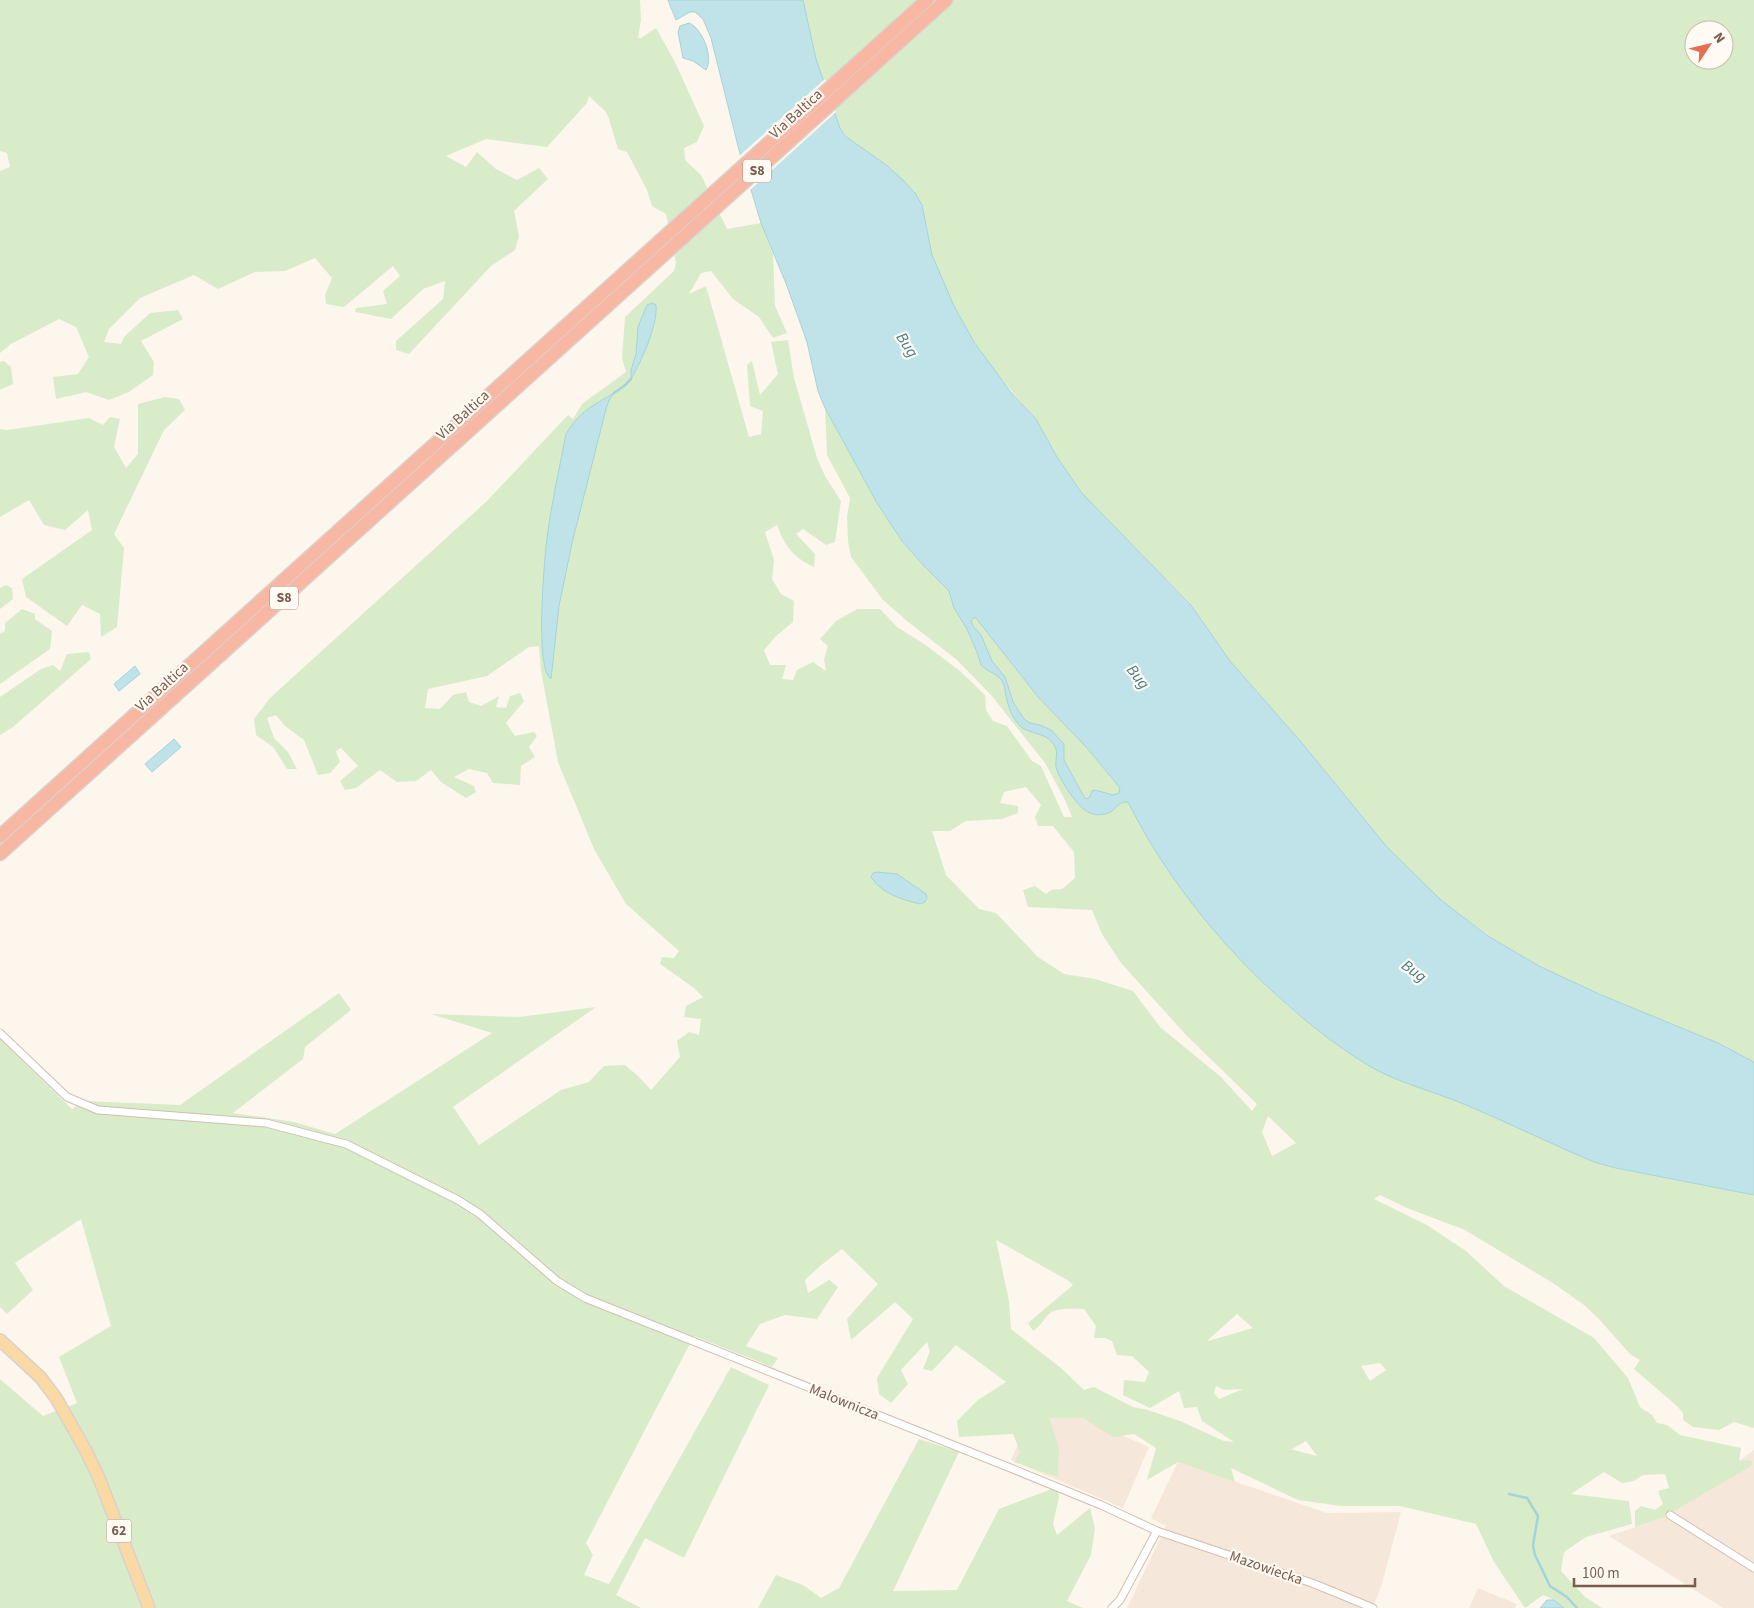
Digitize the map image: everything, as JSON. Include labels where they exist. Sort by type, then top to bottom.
[{"type":"highway","name":"Via Baltica","points":[[0,836],[927,0]]},
{"type":"highway","name":"Via Baltica","points":[[0,854],[946,0]]},
{"type":"main road","name":"62","points":[[0,1340],[41,1378],[56,1398],[86,1450],[99,1478],[149,1608]]},
{"type":"main road","name":"62","points":[[0,1350],[23,1370],[65,1415]]},
{"type":"street","name":"Malownicza","points":[[0,1033],[67,1097],[98,1110],[266,1124],[346,1144],[458,1200],[480,1214],[557,1281],[585,1298],[1017,1470],[1157,1531]]},
{"type":"street","points":[[1670,1515],[1754,1568]]},
{"type":"street","points":[[1112,1608],[1120,1600],[1157,1531]]},
{"type":"street","name":"Mazowiecka","points":[[1157,1531],[1300,1579],[1373,1608]]},
{"type":"shaded area","points":[[1038,1398],[1149,1447],[1123,1508],[1011,1460]]},
{"type":"shaded area","points":[[1754,1450],[1754,1608],[1723,1608],[1609,1536],[1662,1518]]},
{"type":"shaded area","points":[[1178,1462],[1327,1513],[1401,1512],[1382,1584],[1373,1608],[1127,1608],[1166,1526],[1151,1518]]},
{"type":"shaded area","points":[[1478,1588],[1517,1604],[1515,1608],[1469,1608]]},
{"type":"green space","points":[[0,0],[640,0],[641,20],[638,38],[656,28],[675,62],[704,126],[697,142],[684,148],[685,160],[701,175],[727,229],[761,223],[773,254],[775,306],[787,333],[773,338],[759,317],[733,299],[711,271],[701,273],[689,294],[706,286],[749,437],[761,434],[763,411],[750,406],[747,365],[752,361],[760,395],[778,374],[771,342],[788,340],[794,378],[817,458],[825,476],[841,501],[835,542],[826,545],[803,529],[796,534],[815,554],[814,567],[795,555],[783,539],[777,525],[765,532],[774,560],[772,579],[781,594],[794,601],[793,622],[776,636],[764,650],[770,665],[786,665],[782,679],[793,680],[797,670],[813,662],[826,671],[824,659],[828,646],[820,639],[836,621],[857,609],[880,609],[897,627],[924,644],[960,671],[985,695],[986,710],[993,721],[1007,726],[1032,761],[1041,766],[1064,817],[1072,817],[1045,763],[991,695],[957,660],[883,600],[851,557],[847,517],[850,498],[827,455],[825,408],[877,503],[902,541],[924,566],[975,616],[1039,698],[1087,748],[1125,795],[1156,852],[1206,920],[1266,986],[1292,1010],[1362,1062],[1467,1105],[1594,1162],[1754,1195],[1754,1428],[1734,1422],[1719,1430],[1693,1427],[1683,1420],[1683,1413],[1677,1406],[1634,1369],[1640,1360],[1630,1354],[1584,1305],[1556,1285],[1465,1230],[1407,1208],[1380,1195],[1374,1199],[1427,1225],[1466,1251],[1504,1286],[1594,1338],[1628,1378],[1640,1407],[1652,1415],[1657,1423],[1667,1425],[1680,1435],[1741,1448],[1739,1461],[1751,1460],[1753,1465],[1662,1518],[1635,1527],[1635,1511],[1641,1506],[1655,1510],[1663,1504],[1658,1491],[1669,1488],[1665,1474],[1643,1475],[1634,1481],[1622,1483],[1604,1472],[1571,1494],[1629,1501],[1632,1524],[1586,1537],[1564,1552],[1561,1571],[1585,1597],[1602,1608],[1564,1608],[1554,1600],[1543,1595],[1525,1608],[1494,1562],[1476,1524],[1400,1506],[1341,1506],[1298,1500],[1231,1468],[1235,1482],[1178,1462],[1147,1480],[1156,1448],[1134,1434],[1113,1437],[1083,1418],[1049,1418],[1059,1447],[1058,1477],[1014,1462],[1020,1452],[1013,1434],[959,1437],[957,1421],[978,1400],[1006,1382],[956,1345],[932,1371],[923,1369],[930,1351],[927,1342],[901,1370],[908,1384],[891,1403],[879,1394],[877,1378],[913,1319],[895,1302],[851,1340],[847,1319],[878,1284],[842,1249],[805,1280],[808,1293],[829,1280],[838,1287],[817,1319],[785,1315],[760,1324],[746,1346],[778,1358],[772,1367],[694,1336],[586,1543],[593,1555],[584,1575],[609,1584],[731,1367],[769,1385],[684,1558],[645,1538],[616,1595],[641,1608],[0,1608],[0,1379],[43,1416],[77,1403],[59,1357],[111,1326],[81,1219],[15,1263],[33,1290],[7,1314],[0,1307],[0,1039],[72,1109],[84,1101],[180,1105],[339,993],[351,1010],[305,1047],[303,1059],[233,1113],[294,1122],[335,1134],[492,1033],[431,1014],[519,1017],[596,1007],[453,1107],[479,1145],[561,1090],[589,1082],[604,1066],[625,1065],[651,1090],[680,1057],[677,1041],[689,1032],[699,1035],[701,1019],[684,1017],[686,1006],[703,997],[694,988],[660,964],[662,957],[674,958],[679,951],[626,904],[594,849],[558,762],[541,671],[539,646],[529,647],[487,676],[428,689],[425,708],[440,709],[453,695],[466,692],[469,702],[481,706],[499,696],[496,707],[506,708],[510,696],[520,693],[524,701],[506,723],[515,736],[534,732],[537,736],[529,747],[535,757],[521,766],[520,785],[493,783],[487,773],[469,769],[454,777],[474,786],[476,792],[466,798],[441,782],[431,770],[416,781],[397,782],[380,770],[356,788],[345,790],[340,781],[358,766],[341,748],[336,751],[340,762],[330,773],[318,775],[304,740],[285,726],[276,715],[267,718],[274,738],[288,752],[297,769],[287,769],[273,747],[256,735],[254,719],[270,698],[487,501],[568,415],[573,419],[582,404],[626,372],[622,358],[625,317],[674,271],[676,263],[666,214],[652,206],[647,190],[627,152],[618,149],[606,112],[589,96],[587,103],[547,147],[486,139],[446,156],[466,167],[477,152],[496,169],[517,180],[539,168],[548,179],[514,211],[519,236],[515,250],[491,266],[409,354],[396,350],[396,341],[443,299],[445,281],[423,289],[391,319],[355,312],[356,308],[387,304],[383,291],[400,276],[393,266],[344,307],[326,304],[325,295],[332,278],[315,258],[285,271],[255,272],[218,289],[194,275],[140,298],[109,329],[104,342],[121,344],[124,337],[150,313],[178,310],[183,319],[141,341],[154,362],[153,375],[129,392],[109,400],[86,392],[56,399],[53,377],[78,374],[89,357],[76,327],[59,319],[11,344],[0,353],[0,171],[10,167],[7,153],[0,151]],"holes":[[[1026,787],[1041,805],[1035,817],[1038,826],[1053,826],[1074,852],[1075,878],[1062,889],[1051,890],[1046,894],[1035,886],[1023,890],[1028,907],[1092,910],[1102,934],[1121,963],[1187,1036],[1257,1104],[1252,1111],[1221,1077],[1160,1027],[1133,991],[1095,979],[1064,974],[1038,957],[996,913],[979,909],[946,875],[932,831],[950,831],[966,821],[1002,819],[1018,813],[1018,806],[1000,803],[1004,792]],[[1268,1116],[1296,1143],[1272,1156],[1262,1132]],[[996,1240],[1073,1285],[1028,1323],[1033,1331],[1054,1311],[1084,1309],[1096,1326],[1094,1338],[1105,1338],[1112,1341],[1117,1355],[1132,1356],[1149,1372],[1145,1382],[1124,1380],[1123,1395],[1150,1408],[1179,1391],[1184,1408],[1197,1407],[1202,1421],[1234,1442],[1224,1441],[1180,1421],[1133,1407],[1094,1387],[1084,1390],[1061,1368],[1011,1329],[1009,1301]],[[1237,1314],[1253,1328],[1208,1341]],[[1380,1363],[1386,1370],[1370,1381],[1361,1366]],[[1216,1386],[1224,1390],[1243,1389],[1219,1399],[1214,1393]],[[1306,1441],[1317,1456],[1290,1449]]]},
{"type":"green space","points":[[803,0],[1754,0],[1754,1062],[1718,1043],[1599,994],[1539,966],[1489,936],[1441,900],[1387,847],[1302,743],[1230,661],[1191,604],[1081,492],[1057,457],[1036,419],[991,367],[974,342],[954,306],[932,255],[922,205],[885,164],[845,136],[837,122],[816,59]]},
{"type":"green space","points":[[4,361],[11,367],[13,384],[0,390],[0,362]]},
{"type":"green space","points":[[165,397],[179,399],[185,410],[164,430],[114,534],[124,548],[117,627],[101,637],[100,614],[82,605],[67,626],[26,597],[22,579],[92,530],[88,510],[65,530],[44,525],[29,500],[0,517],[0,429],[7,430],[89,418],[103,425],[110,417],[120,419],[114,447],[126,468],[138,454],[138,404]]},
{"type":"green space","points":[[6,585],[12,588],[13,599],[0,609],[0,588]]},
{"type":"green space","points":[[22,609],[35,614],[35,619],[52,631],[50,649],[0,684],[0,634],[5,631],[5,623]]},
{"type":"green space","points":[[89,652],[91,659],[13,727],[0,735],[0,697],[41,669],[53,665],[60,671],[67,654]]},
{"type":"green space","points":[[919,1439],[959,1452],[893,1591],[957,1590],[999,1509],[1057,1487],[1059,1497],[1053,1524],[1057,1535],[1090,1508],[1095,1528],[1091,1555],[1067,1601],[1083,1608],[758,1608],[776,1575],[803,1585],[821,1598],[839,1588]]},
{"type":"water","name":"Bug","points":[[668,0],[803,0],[816,59],[840,128],[845,136],[885,164],[915,193],[922,205],[932,255],[954,306],[974,342],[1010,391],[1036,419],[1057,457],[1081,492],[1191,605],[1230,661],[1302,743],[1387,847],[1441,900],[1488,936],[1539,966],[1599,994],[1718,1043],[1754,1062],[1754,1195],[1594,1162],[1466,1105],[1386,1075],[1373,1068],[1326,1036],[1292,1009],[1259,979],[1228,946],[1172,876],[1128,802],[1101,815],[1092,814],[1080,806],[1065,786],[1058,772],[1054,745],[1047,738],[1025,730],[1016,721],[1011,713],[1003,683],[1000,678],[981,665],[967,629],[954,608],[949,591],[902,541],[877,503],[825,408],[818,391],[807,342],[787,286],[761,223],[739,150],[711,38],[703,19],[695,12],[690,12],[676,20]],"holes":[[[975,617],[1039,698],[1087,748],[1120,788],[1119,793],[1113,795],[1095,790],[1086,799],[1064,760],[1064,744],[1051,730],[1024,719],[1013,702],[1005,677],[992,661],[981,635],[973,626],[971,621]]]},
{"type":"water","points":[[689,23],[698,31],[708,51],[709,58],[706,70],[693,61],[683,58],[678,32],[680,26]]},
{"type":"water","points":[[652,303],[656,305],[656,313],[652,333],[631,379],[631,370],[636,354],[638,327],[647,305]]},
{"type":"water","points":[[614,393],[606,409],[572,543],[559,606],[551,679],[546,671],[543,657],[544,575],[550,519],[566,434],[582,414]]},
{"type":"water","points":[[135,666],[140,674],[119,691],[114,684]]},
{"type":"water","points":[[174,739],[181,747],[152,772],[145,764]]},
{"type":"water","points":[[873,873],[897,874],[926,894],[925,902],[920,904],[886,892],[871,877]]},
{"type":"water","points":[[1547,1600],[1554,1600],[1564,1608],[1540,1608]]},
{"type":"pier","points":[[825,79],[836,112],[749,191],[738,157]]},
{"type":"waterway","points":[[614,393],[631,379]]},
{"type":"waterway","points":[[1509,1494],[1527,1498],[1538,1516],[1533,1545],[1535,1555],[1550,1586],[1567,1597],[1577,1608]]}]
